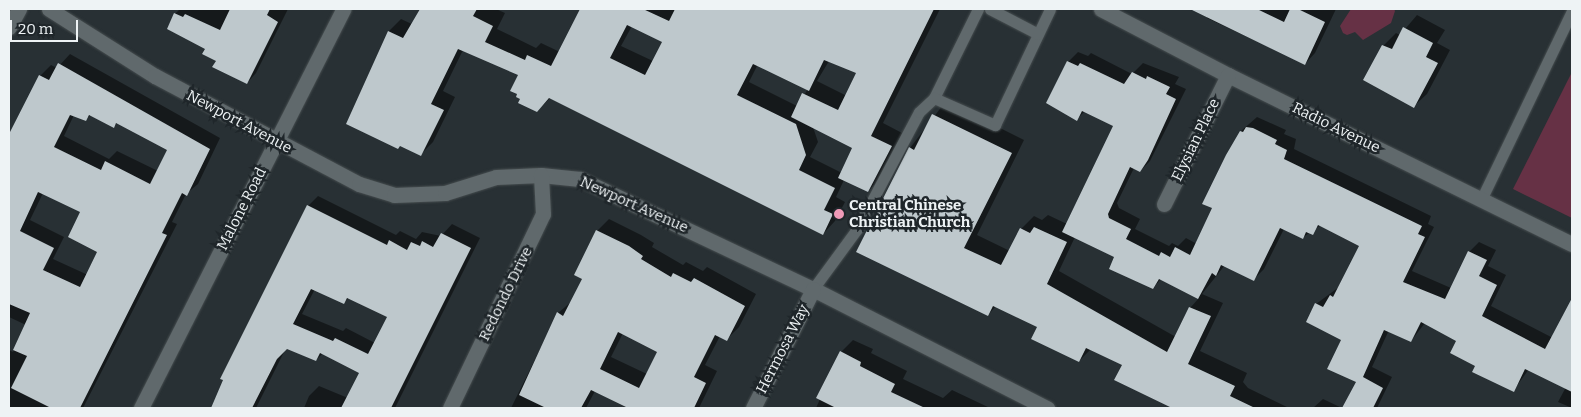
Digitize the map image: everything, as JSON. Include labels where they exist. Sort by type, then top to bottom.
[{"type":"street","points":[[9,28],[19,9]]},
{"type":"street","name":"Newport Avenue","points":[[49,9],[154,76],[276,142],[359,184],[394,194],[444,193],[496,177],[541,175],[580,179],[813,289],[1048,408]]},
{"type":"street","name":"Malone Road","points":[[141,408],[343,9]]},
{"type":"street","name":"Radio Avenue","points":[[1101,9],[1133,16],[1228,75],[1572,244]]},
{"type":"street","name":"Elysian Place","points":[[1164,204],[1228,75]]},
{"type":"street","name":"Redondo Drive","points":[[450,408],[543,214],[541,175]]},
{"type":"street","name":"Hermosa Way","points":[[753,408],[813,289]]},
{"type":"lane","points":[[813,289],[857,229],[919,112],[934,98],[978,9]]},
{"type":"lane","points":[[990,9],[1038,34]]},
{"type":"lane","points":[[934,98],[995,125],[1050,9]]},
{"type":"lane","points":[[1481,200],[1572,11]]},
{"type":"shaded area","points":[[1351,9],[1394,9],[1395,11],[1391,23],[1363,40],[1355,32],[1347,35],[1343,33],[1340,26]]},
{"type":"shaded area","points":[[1572,72],[1572,218],[1513,189]]},
{"type":"building","points":[[230,9],[270,9],[267,15],[278,22],[247,84],[212,67],[216,61],[202,54],[205,49],[167,29],[174,13],[183,17],[185,14],[220,30]]},
{"type":"building","points":[[420,9],[477,9],[473,16],[493,26],[485,42],[525,60],[527,55],[551,66],[580,9],[643,9],[669,21],[675,9],[934,9],[871,136],[892,146],[868,192],[838,178],[852,148],[791,117],[802,93],[838,110],[856,73],[824,60],[809,91],[753,64],[737,95],[796,124],[806,155],[799,170],[835,188],[824,210],[833,214],[823,235],[549,98],[537,112],[518,103],[520,99],[516,97],[517,94],[510,91],[518,75],[458,49],[431,104],[444,110],[421,156],[400,146],[398,149],[346,124],[388,31],[403,38]],"holes":[[[627,25],[662,42],[645,75],[610,58]]]},
{"type":"building","points":[[1190,9],[1257,9],[1284,22],[1290,9],[1298,9],[1325,22],[1305,65]]},
{"type":"building","points":[[1403,27],[1433,43],[1426,57],[1438,63],[1414,108],[1363,80],[1382,45],[1392,49]]},
{"type":"building","points":[[1067,61],[1078,66],[1080,63],[1124,84],[1132,72],[1146,79],[1147,76],[1170,87],[1166,94],[1176,99],[1148,160],[1140,172],[1130,167],[1108,214],[1109,218],[1131,229],[1126,239],[1159,256],[1161,252],[1170,257],[1175,247],[1190,255],[1212,208],[1202,204],[1226,155],[1240,131],[1243,132],[1246,127],[1253,128],[1277,140],[1275,144],[1287,150],[1284,159],[1422,226],[1418,234],[1425,237],[1403,282],[1445,299],[1468,251],[1487,260],[1479,276],[1497,285],[1482,316],[1545,349],[1572,298],[1572,392],[1525,369],[1514,392],[1472,372],[1475,366],[1450,353],[1456,341],[1421,322],[1411,342],[1384,330],[1363,377],[1383,388],[1373,408],[1342,408],[1356,382],[1327,369],[1341,340],[1306,322],[1315,303],[1323,307],[1330,295],[1333,297],[1359,246],[1318,225],[1313,235],[1306,232],[1303,239],[1280,228],[1254,281],[1221,265],[1216,276],[1212,273],[1198,299],[1159,279],[1153,289],[1109,269],[1114,257],[1062,232],[1113,126],[1082,111],[1077,121],[1046,103]]},
{"type":"building","points":[[58,63],[210,149],[187,196],[182,193],[162,233],[167,235],[80,408],[51,408],[11,388],[27,356],[13,350],[30,313],[9,304],[9,134],[39,75],[49,80]],"holes":[[[70,115],[86,121],[89,115],[114,128],[116,123],[167,150],[150,184],[105,161],[101,170],[54,147]],[[38,192],[80,212],[68,237],[97,252],[80,287],[43,270],[54,248],[20,231]]]},
{"type":"building","points":[[932,114],[1012,153],[964,248],[1001,265],[1020,228],[1030,233],[1034,227],[1067,242],[1047,284],[1167,352],[1189,307],[1211,316],[1188,364],[1235,386],[1230,396],[1255,408],[1172,408],[1114,380],[1122,365],[1086,348],[1079,362],[1031,339],[1037,327],[993,306],[988,316],[856,252],[909,147],[914,150]]},
{"type":"building","points":[[307,205],[387,245],[389,240],[407,250],[411,242],[420,246],[422,241],[433,247],[441,233],[471,248],[391,408],[341,408],[359,373],[320,353],[316,361],[287,349],[277,359],[252,408],[211,408],[223,380],[220,379]],"holes":[[[311,289],[344,304],[347,298],[387,317],[368,354],[335,338],[333,341],[293,324]]]},
{"type":"building","points":[[596,230],[629,246],[643,256],[641,259],[671,277],[673,273],[691,282],[694,278],[745,306],[727,341],[715,335],[694,377],[706,383],[694,408],[628,408],[591,390],[581,408],[546,408],[519,395],[557,312],[563,316],[582,279],[574,275]],"holes":[[[618,332],[657,352],[639,388],[600,369]]]},
{"type":"building","points":[[840,351],[861,362],[860,366],[895,384],[891,392],[925,408],[836,408],[816,398]]},
{"type":"place","name":"Central Chinese Christian Church","points":[[839,214]]}]
